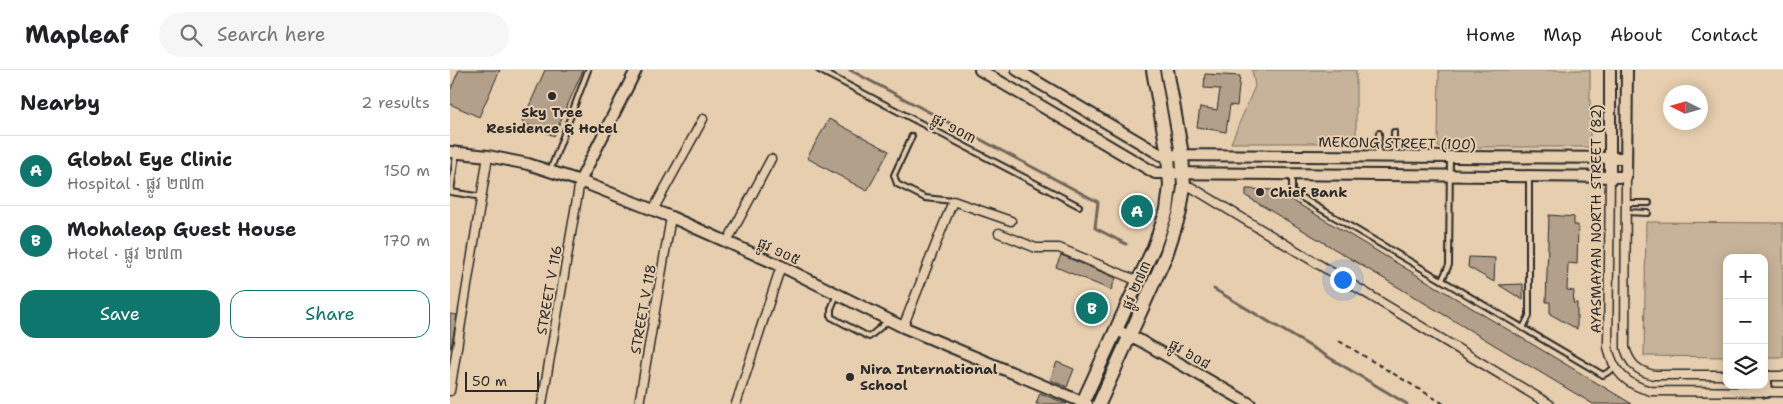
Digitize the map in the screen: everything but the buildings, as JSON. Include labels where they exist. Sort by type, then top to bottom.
[{"type":"main road","name":"ផ្លូវ ២៧៣","points":[[1084,403],[1162,227],[1170,180],[1168,155],[1153,70]]},
{"type":"main road","name":"ផ្លូវ ២៧៣","points":[[1099,404],[1175,232],[1184,187],[1184,174],[1167,70]]},
{"type":"main road","points":[[1170,180],[1184,187]]},
{"type":"street","points":[[580,181],[636,70]]},
{"type":"street","points":[[980,70],[1170,180],[1184,174],[1626,177]]},
{"type":"street","points":[[1017,70],[1161,155],[1168,155]]},
{"type":"street","name":"AYASMAYAN NORTH STREET (82)","points":[[1610,70],[1608,347],[1615,368]]},
{"type":"street","name":"AYASMAYAN NORTH STREET (82)","points":[[1627,70],[1625,348],[1628,358],[1634,367],[1654,375],[1723,375]]},
{"type":"street","points":[[653,210],[703,119]]},
{"type":"street","name":"ផ្លូវ ១០៥","points":[[453,152],[488,156],[550,171],[671,217],[781,266],[903,328],[1084,403]]},
{"type":"street","name":"MEKONG STREET (100)","points":[[1168,155],[1626,158]]},
{"type":"street","points":[[450,391],[488,156]]},
{"type":"street","points":[[727,242],[771,159]]},
{"type":"street","name":"STREET V 116","points":[[542,404],[580,181]]},
{"type":"street","points":[[1184,187],[1191,187],[1200,192],[1549,404]]},
{"type":"street","points":[[903,328],[953,201],[1011,221]]},
{"type":"street","name":"STREET V 118","points":[[639,404],[671,217]]},
{"type":"street","points":[[999,233],[1036,248],[1059,248],[1138,281]]},
{"type":"street","points":[[736,404],[781,266]]},
{"type":"street","name":"ផ្លូវ ៦០៨","points":[[1116,330],[1250,404]]},
{"type":"street","points":[[1615,368],[1624,380],[1635,388],[1651,391],[1783,392]]},
{"type":"street","points":[[1768,376],[1783,376]]},
{"type":"lane","points":[[550,171],[588,70]]},
{"type":"lane","name":"ផ្លូវ ១០៣","points":[[819,70],[1079,206]]},
{"type":"lane","points":[[1394,132],[1394,156]]},
{"type":"lane","points":[[1378,156],[1379,133]]},
{"type":"lane","points":[[912,136],[894,175],[897,184],[925,198],[953,201]]},
{"type":"lane","points":[[453,152],[451,192],[482,197]]},
{"type":"lane","points":[[1442,280],[1449,265],[1450,157]]},
{"type":"lane","points":[[1292,174],[1292,192],[1603,375],[1615,368]]},
{"type":"lane","points":[[1523,328],[1529,316],[1529,176]]},
{"type":"lane","points":[[1626,202],[1649,203]]},
{"type":"lane","points":[[1625,212],[1648,213]]},
{"type":"lane","points":[[837,294],[831,309],[831,317],[865,337],[873,336],[889,320]]},
{"type":"path","points":[[1339,341],[1444,404]]},
{"type":"shaded area","points":[[1252,70],[1356,70],[1356,143],[1231,143],[1255,86]]},
{"type":"shaded area","points":[[1439,70],[1590,70],[1590,147],[1438,147]]},
{"type":"shaded area","points":[[1646,222],[1783,223],[1783,357],[1768,357],[1768,254],[1723,254],[1723,357],[1644,356]]},
{"type":"waterway","points":[[850,70],[1098,202],[1095,228],[1126,244]]},
{"type":"waterway","points":[[1214,289],[1407,404]]},
{"type":"place","name":"Sky Tree Residence & Hotel","points":[[552,96]]},
{"type":"place","name":"Chief Bank","points":[[1260,192]]},
{"type":"place","name":"Global Eye Clinic","points":[[1137,211]]},
{"type":"place","name":"Mohaleap Guest House","points":[[1092,308]]},
{"type":"place","name":"Nira International School","points":[[850,377]]}]
